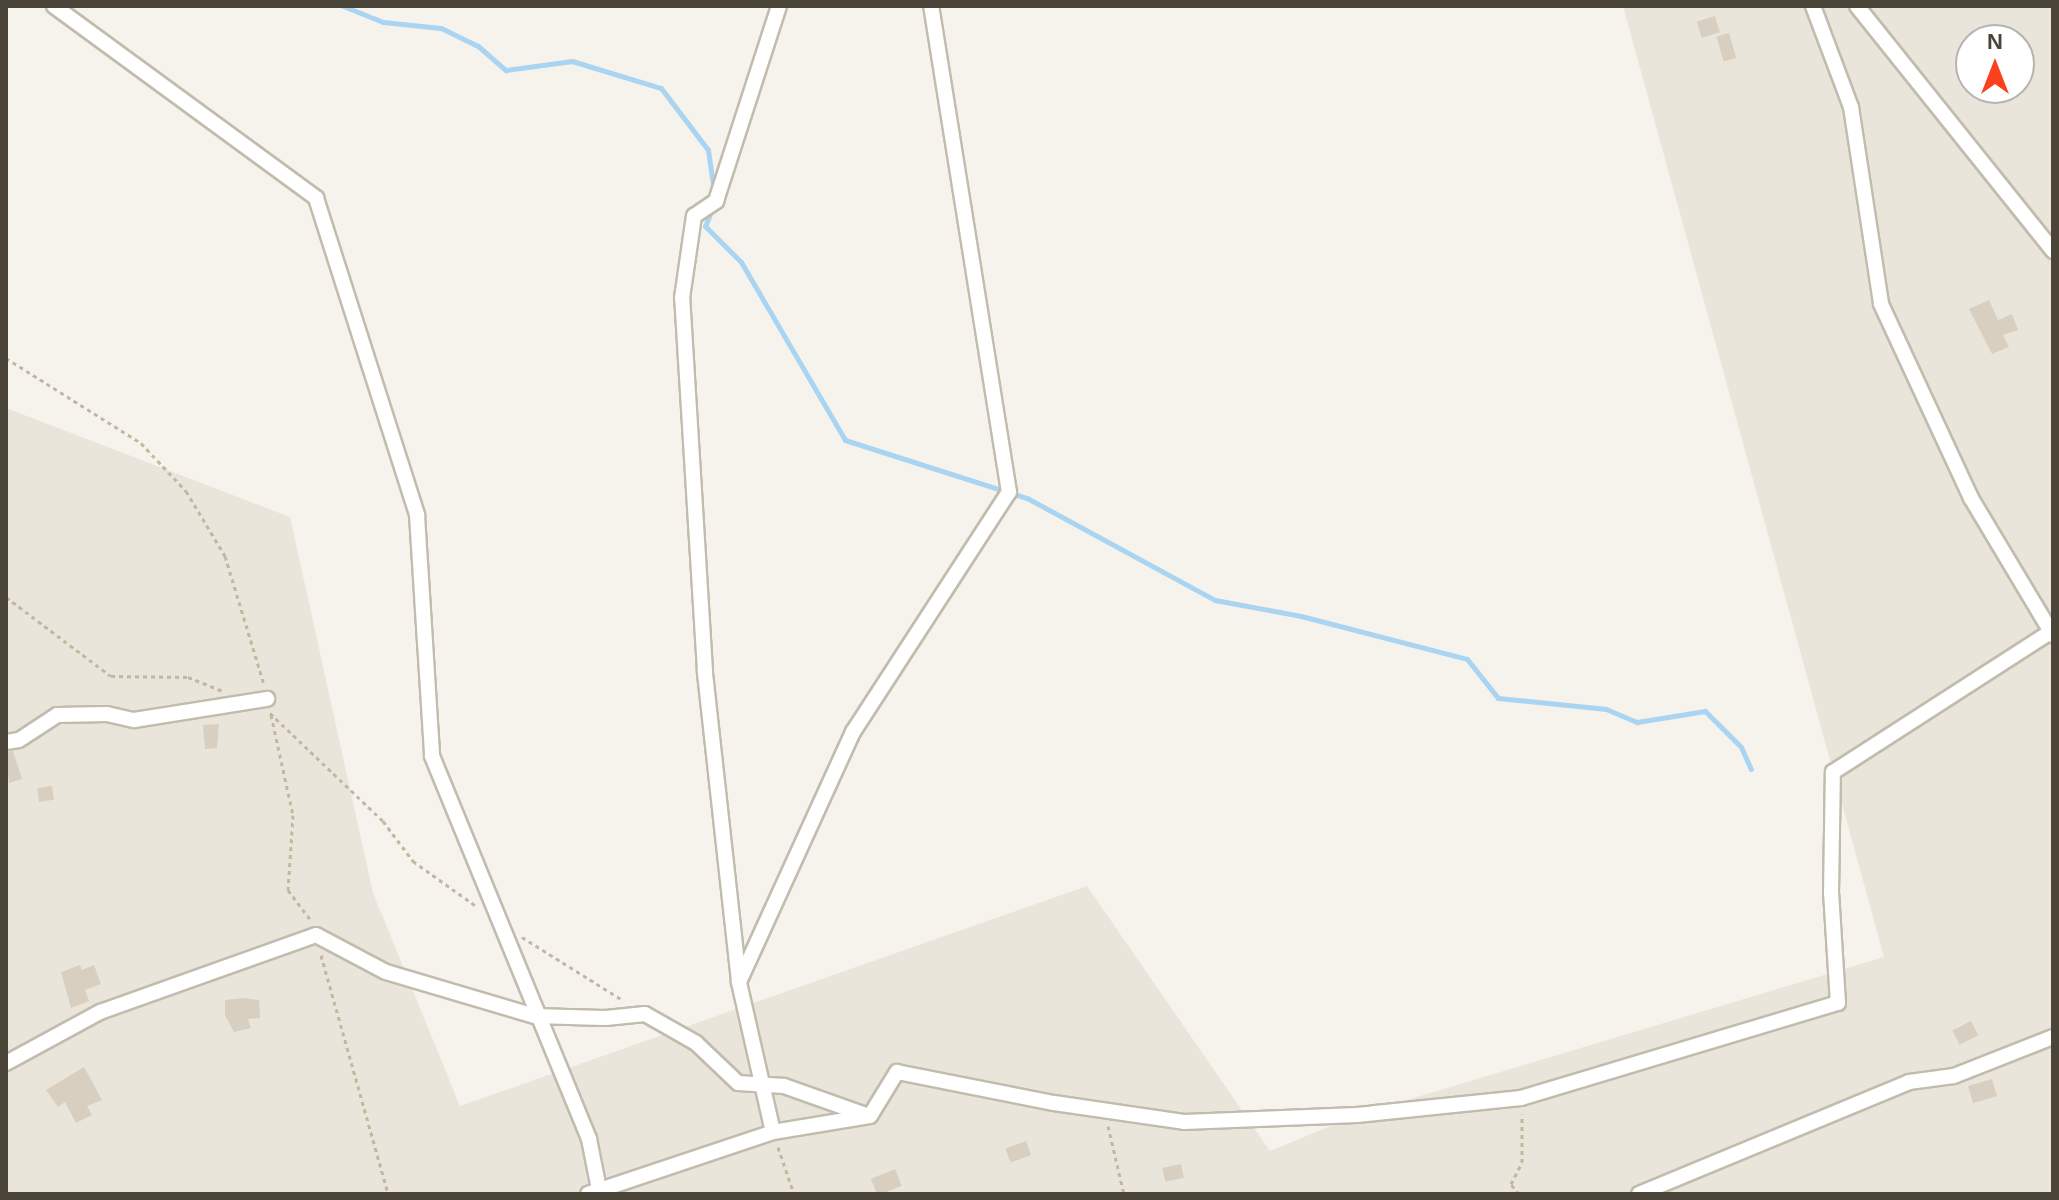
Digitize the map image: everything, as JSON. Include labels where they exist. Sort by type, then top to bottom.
[{"type":"street","points":[[54,6],[316,198],[417,515],[432,756],[535,1016],[589,1139],[595,1193],[773,1132],[870,1116],[897,1072],[1104,1111],[1184,1122],[1357,1115],[1521,1098],[1838,1003],[1831,893],[1833,772],[2052,632],[1971,498],[1881,304],[1851,107],[1813,6]]},
{"type":"street","points":[[773,1132],[739,982],[705,671],[682,298],[694,216],[716,201],[779,6]]},
{"type":"street","points":[[739,982],[853,732],[1009,492],[931,6]]},
{"type":"street","points":[[1857,6],[2053,251]]},
{"type":"street","points":[[6,742],[19,740],[57,715],[107,714],[134,720],[250,702],[268,706]]},
{"type":"street","points":[[6,1063],[100,1012],[316,935],[386,972],[535,1016],[606,1018],[645,1014],[696,1043],[738,1083],[784,1086],[870,1116]]},
{"type":"street","points":[[1639,1194],[1909,1082],[1954,1076],[2053,1037]]},
{"type":"path","points":[[6,358],[141,443],[186,491],[225,556],[268,706],[293,815],[288,890],[316,935],[388,1194]]},
{"type":"path","points":[[6,597],[111,676],[188,677],[225,692]]},
{"type":"path","points":[[250,702],[268,706],[383,821],[413,861],[498,921],[645,1014]]},
{"type":"path","points":[[1519,1194],[1511,1184],[1522,1162],[1521,1098]]},
{"type":"path","points":[[1104,1111],[1124,1194]]},
{"type":"path","points":[[773,1132],[794,1194]]},
{"type":"shaded area","points":[[1623,6],[2053,6],[2053,1194],[6,1194],[6,408],[290,517],[373,893],[460,1106],[1087,886],[1270,1151],[1357,1115],[1884,957]]},
{"type":"building","points":[[1715,16],[1720,32],[1702,38],[1697,22]]},
{"type":"building","points":[[1729,33],[1736,58],[1724,62],[1717,37]]},
{"type":"building","points":[[1989,300],[1998,320],[2012,314],[2018,330],[2003,335],[2009,347],[1992,354],[1969,309]]},
{"type":"building","points":[[219,724],[217,748],[205,749],[203,725]]},
{"type":"building","points":[[13,751],[22,779],[9,783],[6,752]]},
{"type":"building","points":[[52,786],[54,800],[39,802],[37,788]]},
{"type":"building","points":[[80,965],[82,970],[94,965],[101,984],[85,990],[89,1001],[71,1008],[61,972]]},
{"type":"building","points":[[225,1000],[259,1000],[260,1018],[248,1019],[251,1028],[234,1032],[225,1015]]},
{"type":"building","points":[[1971,1021],[1978,1035],[1960,1045],[1952,1031]]},
{"type":"building","points":[[84,1067],[102,1100],[87,1106],[92,1115],[76,1123],[65,1102],[58,1107],[46,1090]]},
{"type":"building","points":[[1992,1079],[1997,1096],[1973,1103],[1968,1086]]},
{"type":"building","points":[[1026,1141],[1031,1155],[1010,1163],[1005,1149]]},
{"type":"building","points":[[1181,1164],[1184,1178],[1165,1182],[1162,1168]]},
{"type":"building","points":[[895,1169],[902,1186],[877,1194],[871,1179]]},
{"type":"waterway","points":[[343,6],[383,22],[441,28],[478,46],[506,70],[572,61],[661,88],[708,150],[714,191]]},
{"type":"waterway","points":[[712,209],[705,226],[741,262],[845,440],[1027,498],[1215,600],[1301,616],[1467,659],[1498,698],[1606,709],[1637,722],[1705,711],[1741,747],[1751,769]]}]
